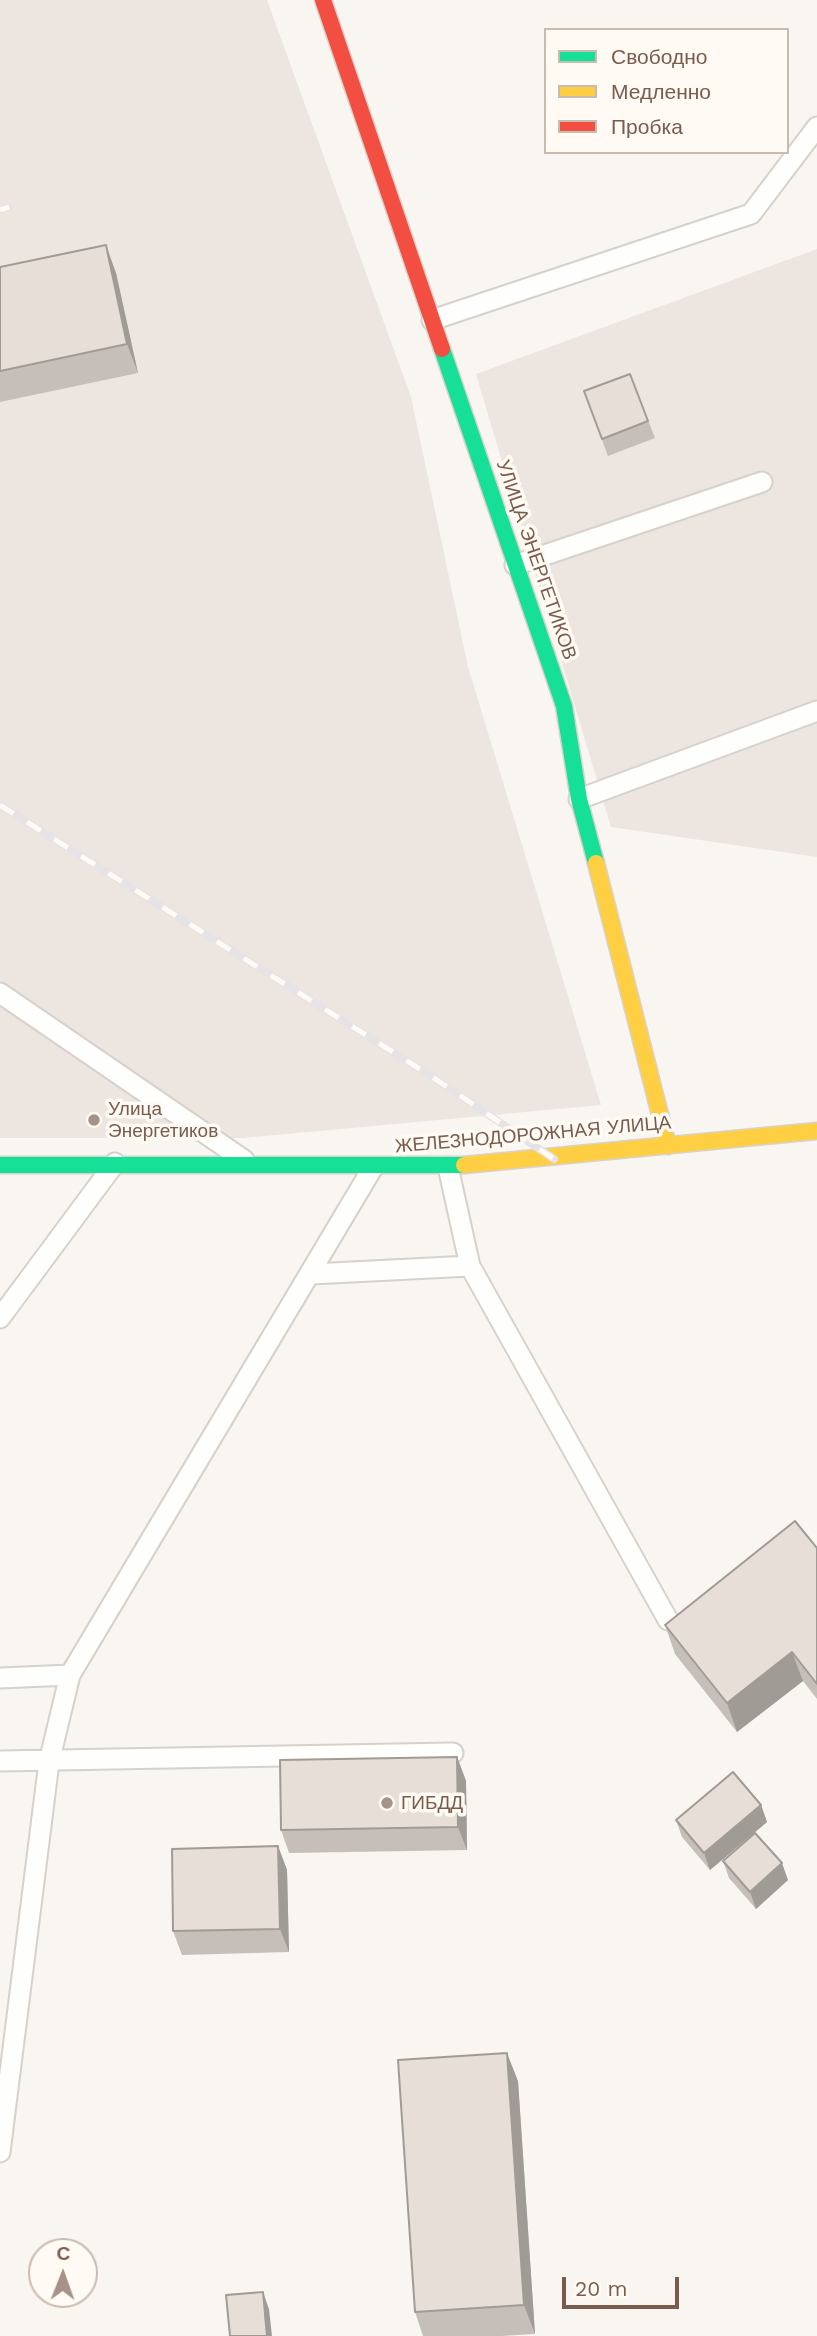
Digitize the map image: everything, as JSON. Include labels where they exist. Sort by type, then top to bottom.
[{"type":"street","name":"УЛИЦА ЭНЕРГЕТИКОВ","points":[[323,0],[564,706],[579,799],[668,1146]]},
{"type":"street","name":"ЖЕЛЕЗНОДОРОЖНАЯ УЛИЦА","points":[[0,1165],[115,1163],[448,1167],[817,1130]]},
{"type":"lane","points":[[432,320],[751,214],[817,127]]},
{"type":"lane","points":[[516,565],[762,482]]},
{"type":"lane","points":[[579,799],[817,711]]},
{"type":"lane","points":[[0,993],[253,1166]]},
{"type":"lane","points":[[0,1318],[115,1163]]},
{"type":"lane","points":[[448,1167],[470,1266],[668,1620]]},
{"type":"lane","points":[[0,2152],[49,1762],[70,1675],[282,1318],[312,1274],[372,1168]]},
{"type":"lane","points":[[312,1274],[470,1266]]},
{"type":"lane","points":[[0,1678],[70,1675]]},
{"type":"lane","points":[[0,1761],[453,1753]]},
{"type":"shaded area","points":[[0,0],[267,0],[411,397],[468,667],[601,1105],[243,1138],[0,1138]]},
{"type":"shaded area","points":[[817,249],[817,857],[611,827],[476,374]]},
{"type":"building","points":[[106,245],[127,344],[0,371],[0,267]]},
{"type":"building","points":[[630,374],[648,421],[602,439],[584,391]]},
{"type":"building","points":[[795,1521],[817,1548],[817,1684],[792,1652],[727,1703],[665,1625]]},
{"type":"building","points":[[457,1757],[458,1827],[281,1830],[280,1760]]},
{"type":"building","points":[[733,1772],[761,1805],[704,1853],[676,1820]]},
{"type":"building","points":[[755,1833],[782,1863],[750,1892],[723,1861]]},
{"type":"building","points":[[278,1846],[280,1929],[173,1931],[172,1849]]},
{"type":"building","points":[[507,2053],[524,2305],[415,2312],[398,2060]]},
{"type":"building","points":[[263,2292],[267,2336],[230,2336],[226,2295]]},
{"type":"railway","points":[[0,210],[9,207]]},
{"type":"railway","points":[[0,805],[431,1076],[554,1159]]},
{"type":"traffic: fast","points":[[442,349],[564,706],[579,799],[596,863]]},
{"type":"traffic: fast","points":[[0,1165],[464,1165]]},
{"type":"traffic: slow","points":[[596,863],[668,1146]]},
{"type":"traffic: slow","points":[[464,1165],[817,1131]]},
{"type":"traffic: jam","points":[[323,0],[442,349]]},
{"type":"place","name":"Улица Энергетиков","points":[[94,1120]]},
{"type":"place","name":"ГИБДД","points":[[387,1803]]}]
